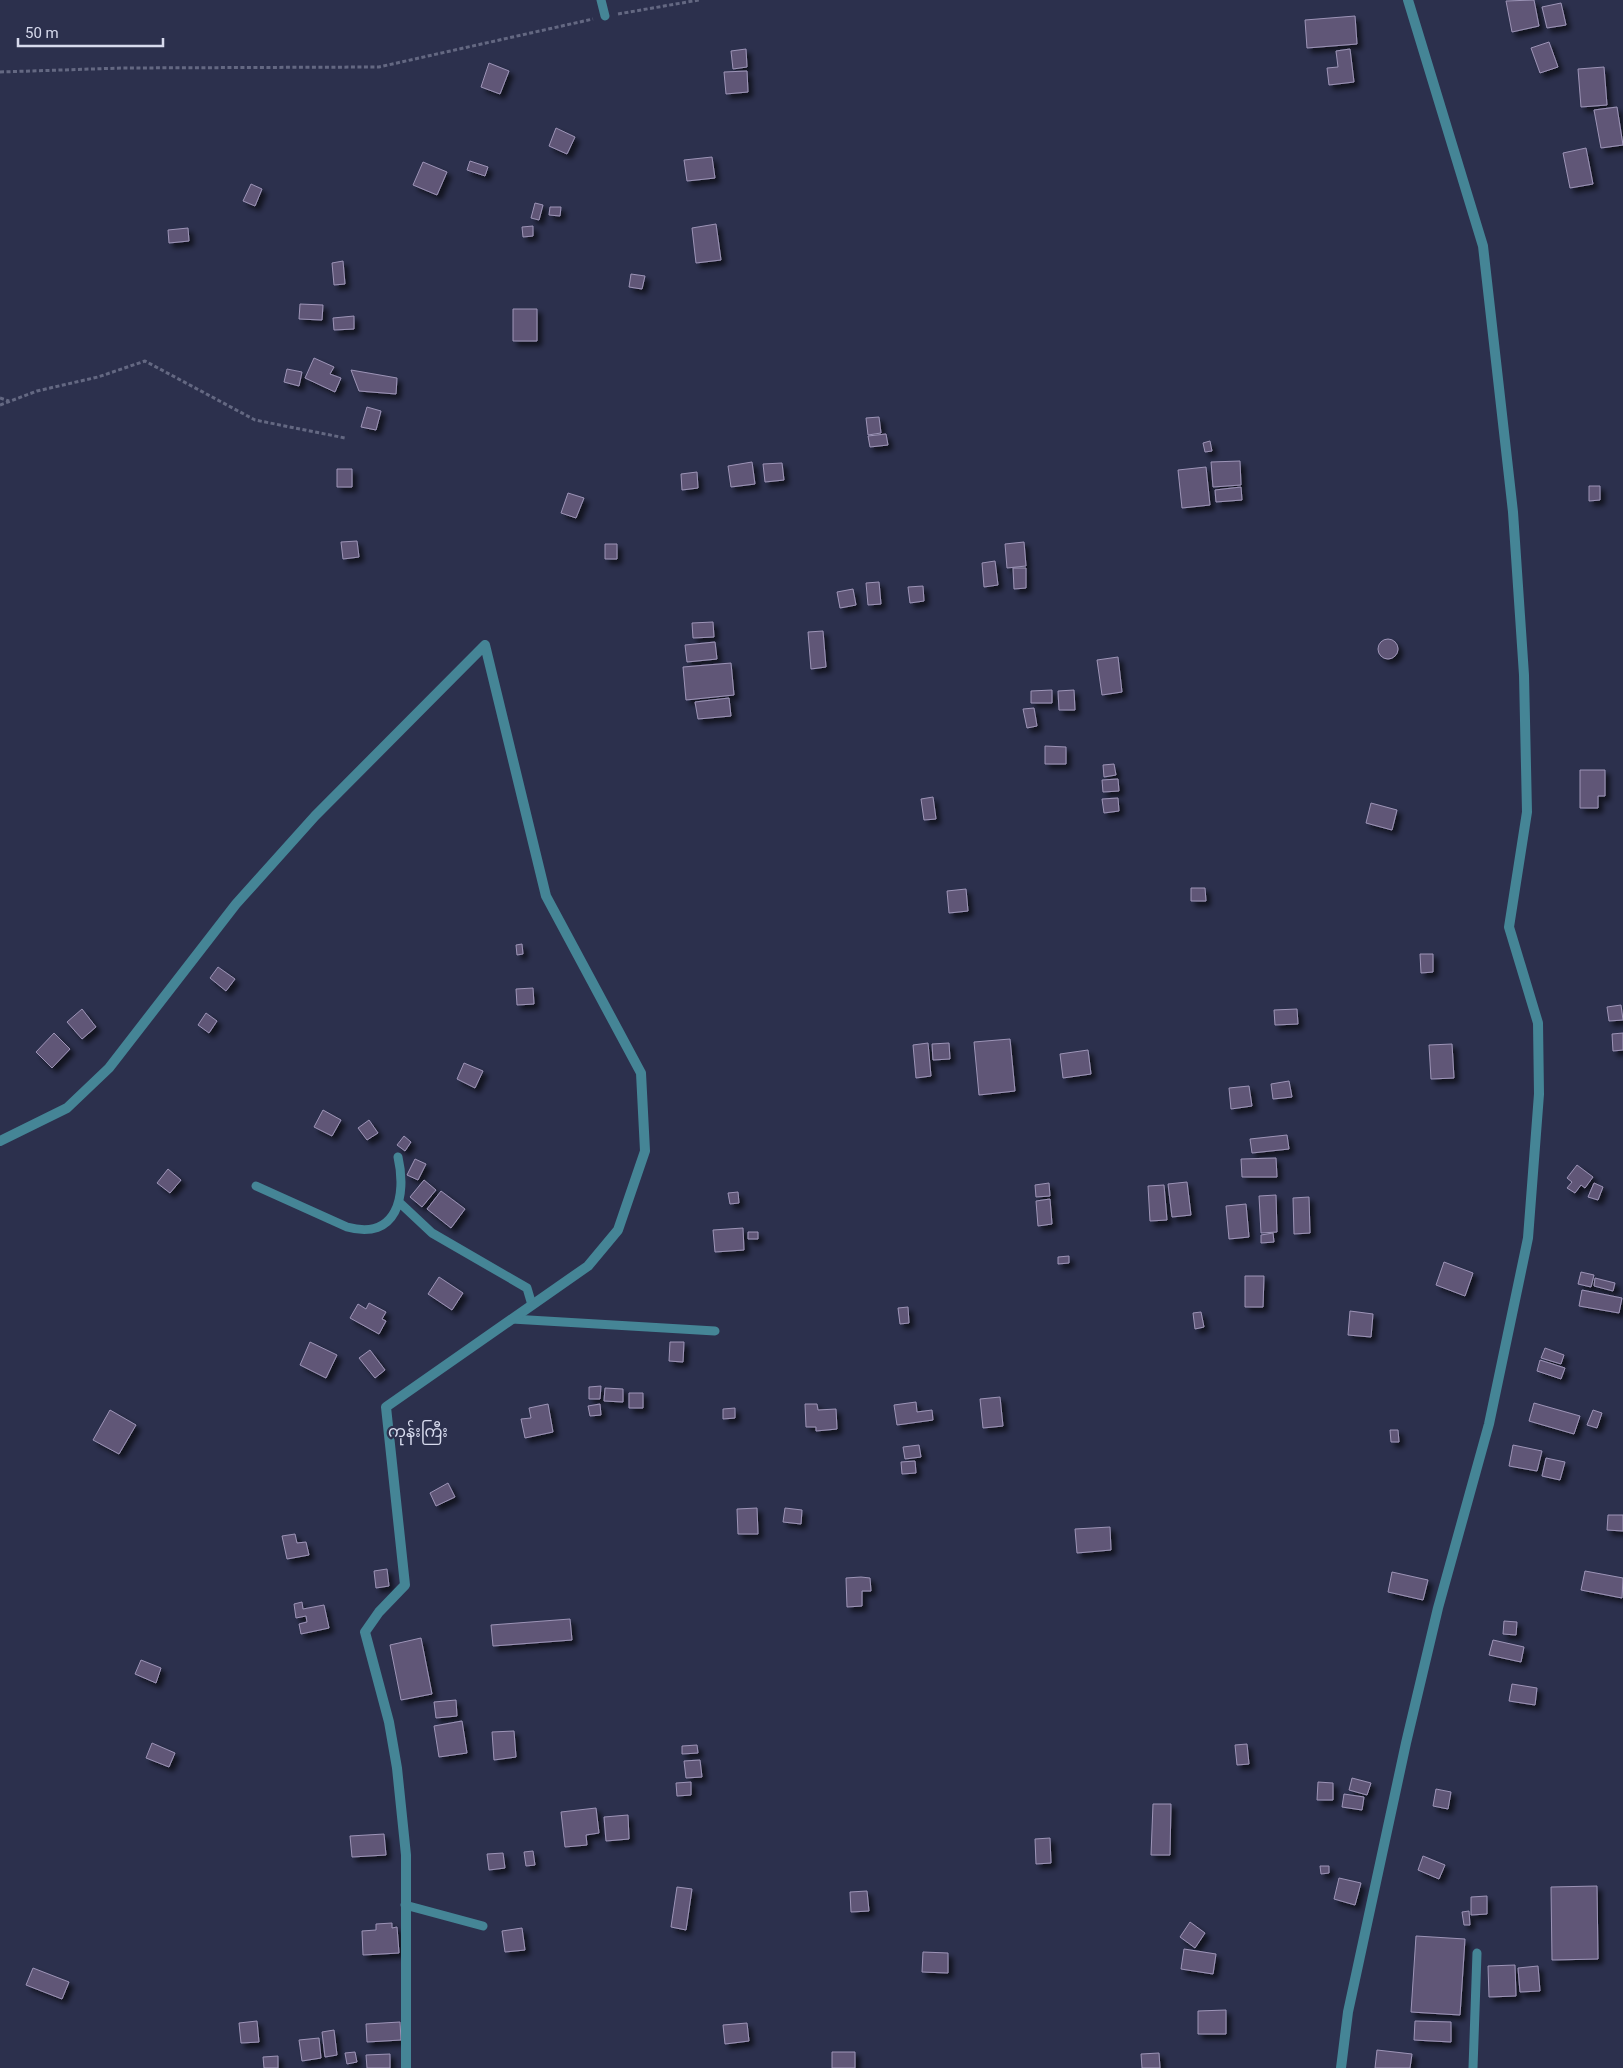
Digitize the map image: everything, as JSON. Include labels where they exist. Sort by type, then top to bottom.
[{"type":"street","points":[[1341,2068],[1348,2012],[1401,1762],[1438,1608],[1489,1424],[1528,1238],[1539,1094],[1538,1023],[1509,927],[1526,812],[1524,676],[1513,512],[1483,246],[1408,0]]},
{"type":"street","points":[[0,1140],[67,1108],[109,1068],[236,904],[315,816],[484,645],[546,896],[641,1073],[645,1151],[618,1230],[588,1266],[386,1407],[405,1585],[379,1612],[365,1632],[378,1677],[397,1768],[406,1855],[406,2068]]},
{"type":"lane","points":[[601,0],[605,16]]},
{"type":"lane","points":[[256,1186],[362,1231],[379,1227],[392,1216],[400,1203],[403,1177],[398,1157]]},
{"type":"lane","points":[[400,1203],[432,1233],[526,1288],[532,1305]]},
{"type":"lane","points":[[512,1319],[715,1331]]},
{"type":"lane","points":[[405,1905],[483,1926]]},
{"type":"lane","points":[[1473,2068],[1477,1953]]},
{"type":"path","points":[[0,72],[123,68],[380,67],[605,16],[699,0]]},
{"type":"path","points":[[0,405],[37,391],[98,377],[145,361],[255,420],[345,438]]},
{"type":"path","points":[[0,398],[9,402]]},
{"type":"building","points":[[1534,0],[1539,26],[1512,32],[1506,1]]},
{"type":"building","points":[[1561,3],[1566,25],[1547,28],[1542,7]]},
{"type":"building","points":[[1355,16],[1357,44],[1307,48],[1305,20]]},
{"type":"building","points":[[1549,42],[1558,67],[1540,73],[1531,48]]},
{"type":"building","points":[[746,49],[747,67],[733,69],[731,51]]},
{"type":"building","points":[[1350,49],[1354,82],[1329,85],[1327,68],[1338,67],[1336,51]]},
{"type":"building","points":[[489,63],[509,71],[500,94],[481,87]]},
{"type":"building","points":[[1604,67],[1607,105],[1581,107],[1578,69]]},
{"type":"building","points":[[747,71],[748,92],[726,94],[724,72]]},
{"type":"building","points":[[1617,107],[1623,145],[1601,148],[1594,110]]},
{"type":"building","points":[[556,128],[575,137],[567,154],[549,146]]},
{"type":"building","points":[[1586,148],[1593,184],[1570,188],[1563,153]]},
{"type":"building","points":[[712,157],[715,178],[687,181],[684,160]]},
{"type":"building","points":[[470,161],[488,167],[485,176],[467,170]]},
{"type":"building","points":[[423,162],[447,172],[437,195],[413,185]]},
{"type":"building","points":[[251,184],[262,189],[255,206],[243,201]]},
{"type":"building","points":[[535,203],[543,205],[539,220],[531,218]]},
{"type":"building","points":[[550,207],[561,207],[560,216],[549,215]]},
{"type":"building","points":[[716,224],[721,260],[696,263],[692,228]]},
{"type":"building","points":[[533,226],[533,236],[523,237],[522,227]]},
{"type":"building","points":[[188,228],[189,241],[169,243],[168,230]]},
{"type":"building","points":[[343,261],[345,284],[334,285],[332,263]]},
{"type":"building","points":[[631,274],[645,276],[642,289],[629,287]]},
{"type":"building","points":[[300,304],[323,305],[322,320],[299,319]]},
{"type":"building","points":[[513,309],[537,309],[537,341],[513,341]]},
{"type":"building","points":[[354,316],[354,329],[334,330],[333,318]]},
{"type":"building","points":[[314,358],[334,367],[330,374],[341,378],[335,392],[305,378]]},
{"type":"building","points":[[287,369],[302,372],[299,386],[284,382]]},
{"type":"building","points":[[351,370],[397,378],[396,394],[359,391]]},
{"type":"building","points":[[367,407],[381,411],[376,430],[361,427]]},
{"type":"building","points":[[879,417],[881,433],[868,435],[866,418]]},
{"type":"building","points":[[886,434],[888,445],[870,447],[868,436]]},
{"type":"building","points":[[1210,441],[1212,451],[1205,452],[1203,443]]},
{"type":"building","points":[[1240,461],[1241,485],[1213,487],[1211,462]]},
{"type":"building","points":[[752,462],[755,484],[731,487],[728,466]]},
{"type":"building","points":[[782,463],[784,480],[765,482],[763,464]]},
{"type":"building","points":[[1206,467],[1210,505],[1182,508],[1178,470]]},
{"type":"building","points":[[337,469],[352,469],[352,487],[337,487]]},
{"type":"building","points":[[697,472],[698,488],[682,490],[681,474]]},
{"type":"building","points":[[1589,486],[1600,486],[1600,500],[1589,501]]},
{"type":"building","points":[[1241,487],[1242,500],[1216,502],[1215,490]]},
{"type":"building","points":[[568,493],[584,498],[576,518],[561,513]]},
{"type":"building","points":[[357,541],[359,557],[343,559],[341,542]]},
{"type":"building","points":[[1024,542],[1026,566],[1007,568],[1005,544]]},
{"type":"building","points":[[605,544],[617,544],[617,559],[605,559]]},
{"type":"building","points":[[995,561],[998,585],[984,587],[982,563]]},
{"type":"building","points":[[1013,568],[1026,568],[1026,588],[1014,589]]},
{"type":"building","points":[[879,582],[881,604],[868,605],[866,583]]},
{"type":"building","points":[[923,586],[924,601],[910,603],[908,587]]},
{"type":"building","points":[[853,589],[856,605],[840,608],[837,592]]},
{"type":"building","points":[[713,622],[714,637],[693,638],[692,623]]},
{"type":"building","points":[[823,631],[826,667],[811,669],[808,632]]},
{"type":"building","points":[[1388,639],[1395,642],[1398,649],[1395,656],[1388,659],[1381,656],[1378,649],[1381,642]]},
{"type":"building","points":[[715,642],[717,659],[687,662],[685,645]]},
{"type":"building","points":[[1118,657],[1122,692],[1102,695],[1097,660]]},
{"type":"building","points":[[731,663],[734,695],[686,700],[683,667]]},
{"type":"building","points":[[1052,690],[1052,703],[1031,703],[1031,691]]},
{"type":"building","points":[[1074,690],[1075,710],[1059,710],[1058,691]]},
{"type":"building","points":[[729,698],[731,716],[698,719],[695,702]]},
{"type":"building","points":[[1034,708],[1037,726],[1027,728],[1023,709]]},
{"type":"building","points":[[1045,746],[1066,747],[1066,764],[1045,764]]},
{"type":"building","points":[[1114,764],[1116,775],[1104,777],[1103,765]]},
{"type":"building","points":[[1580,770],[1605,770],[1605,796],[1598,796],[1598,808],[1580,808]]},
{"type":"building","points":[[1118,779],[1119,791],[1103,792],[1102,780]]},
{"type":"building","points":[[933,797],[936,819],[924,820],[921,799]]},
{"type":"building","points":[[1118,798],[1119,811],[1104,813],[1102,799]]},
{"type":"building","points":[[1371,803],[1397,810],[1392,830],[1366,823]]},
{"type":"building","points":[[1191,888],[1205,888],[1206,901],[1191,901]]},
{"type":"building","points":[[966,889],[968,911],[949,913],[947,891]]},
{"type":"building","points":[[522,944],[523,954],[517,955],[516,945]]},
{"type":"building","points":[[1420,954],[1433,954],[1433,972],[1421,973]]},
{"type":"building","points":[[218,967],[235,979],[226,991],[210,978]]},
{"type":"building","points":[[533,988],[534,1004],[517,1005],[516,989]]},
{"type":"building","points":[[1621,1005],[1623,1020],[1609,1021],[1607,1007]]},
{"type":"building","points":[[82,1009],[96,1027],[82,1039],[67,1022]]},
{"type":"building","points":[[1297,1009],[1298,1024],[1275,1025],[1274,1010]]},
{"type":"building","points":[[206,1013],[217,1021],[209,1033],[198,1025]]},
{"type":"building","points":[[54,1033],[70,1049],[52,1068],[36,1052]]},
{"type":"building","points":[[1623,1033],[1623,1050],[1613,1051],[1612,1034]]},
{"type":"building","points":[[1010,1039],[1015,1091],[979,1095],[974,1042]]},
{"type":"building","points":[[928,1043],[931,1076],[916,1078],[913,1045]]},
{"type":"building","points":[[949,1043],[950,1059],[933,1060],[932,1044]]},
{"type":"building","points":[[1452,1044],[1454,1078],[1431,1079],[1429,1045]]},
{"type":"building","points":[[1088,1050],[1091,1074],[1063,1078],[1060,1054]]},
{"type":"building","points":[[464,1063],[483,1071],[475,1088],[457,1079]]},
{"type":"building","points":[[1289,1081],[1292,1097],[1273,1099],[1271,1084]]},
{"type":"building","points":[[1249,1086],[1252,1106],[1231,1109],[1229,1088]]},
{"type":"building","points":[[323,1110],[341,1120],[332,1136],[314,1127]]},
{"type":"building","points":[[369,1120],[378,1133],[367,1140],[358,1128]]},
{"type":"building","points":[[1287,1135],[1289,1149],[1252,1153],[1250,1139]]},
{"type":"building","points":[[404,1136],[411,1142],[405,1151],[397,1145]]},
{"type":"building","points":[[1276,1158],[1277,1177],[1242,1177],[1241,1159]]},
{"type":"building","points":[[415,1159],[426,1164],[418,1180],[407,1175]]},
{"type":"building","points":[[1577,1165],[1593,1177],[1585,1188],[1581,1185],[1575,1193],[1567,1188],[1572,1182],[1567,1178]]},
{"type":"building","points":[[168,1169],[181,1180],[170,1193],[157,1183]]},
{"type":"building","points":[[424,1180],[436,1190],[422,1207],[410,1197]]},
{"type":"building","points":[[1187,1182],[1191,1215],[1172,1217],[1168,1184]]},
{"type":"building","points":[[1049,1183],[1050,1196],[1036,1197],[1035,1185]]},
{"type":"building","points":[[1594,1183],[1603,1187],[1598,1200],[1588,1197]]},
{"type":"building","points":[[1164,1185],[1167,1220],[1150,1221],[1148,1186]]},
{"type":"building","points":[[441,1191],[465,1209],[451,1228],[427,1209]]},
{"type":"building","points":[[738,1192],[739,1203],[730,1204],[728,1193]]},
{"type":"building","points":[[1276,1195],[1277,1232],[1261,1233],[1259,1196]]},
{"type":"building","points":[[1309,1197],[1310,1233],[1294,1234],[1293,1198]]},
{"type":"building","points":[[1050,1199],[1052,1224],[1038,1226],[1036,1201]]},
{"type":"building","points":[[1246,1204],[1249,1237],[1229,1239],[1226,1206]]},
{"type":"building","points":[[743,1228],[744,1250],[715,1252],[713,1230]]},
{"type":"building","points":[[748,1232],[758,1232],[758,1239],[748,1239]]},
{"type":"building","points":[[1273,1233],[1274,1242],[1261,1243],[1261,1235]]},
{"type":"building","points":[[1069,1256],[1069,1263],[1058,1264],[1058,1257]]},
{"type":"building","points":[[1444,1262],[1473,1273],[1465,1296],[1436,1285]]},
{"type":"building","points":[[1581,1272],[1594,1275],[1591,1287],[1578,1284]]},
{"type":"building","points":[[1245,1276],[1264,1276],[1263,1307],[1245,1307]]},
{"type":"building","points":[[439,1277],[463,1293],[452,1310],[428,1294]]},
{"type":"building","points":[[1595,1278],[1615,1283],[1613,1291],[1594,1286]]},
{"type":"building","points":[[1582,1290],[1622,1298],[1619,1313],[1579,1306]]},
{"type":"building","points":[[369,1303],[386,1312],[382,1319],[386,1321],[379,1334],[350,1318],[358,1304],[366,1309]]},
{"type":"building","points":[[908,1307],[909,1323],[900,1324],[898,1308]]},
{"type":"building","points":[[1350,1311],[1373,1314],[1371,1337],[1348,1335]]},
{"type":"building","points":[[1201,1312],[1204,1327],[1195,1329],[1193,1313]]},
{"type":"building","points":[[310,1342],[337,1355],[326,1378],[300,1365]]},
{"type":"building","points":[[670,1342],[684,1342],[683,1362],[669,1361]]},
{"type":"building","points":[[1545,1348],[1564,1355],[1561,1364],[1541,1358]]},
{"type":"building","points":[[370,1350],[385,1370],[375,1378],[359,1358]]},
{"type":"building","points":[[1540,1360],[1565,1368],[1561,1379],[1537,1371]]},
{"type":"building","points":[[601,1386],[600,1399],[589,1399],[589,1387]]},
{"type":"building","points":[[605,1388],[623,1389],[623,1402],[604,1401]]},
{"type":"building","points":[[629,1393],[643,1393],[643,1408],[629,1408]]},
{"type":"building","points":[[1000,1397],[1003,1426],[983,1428],[980,1399]]},
{"type":"building","points":[[916,1402],[917,1412],[932,1410],[933,1420],[897,1425],[894,1405]]},
{"type":"building","points":[[1534,1403],[1580,1416],[1574,1434],[1529,1421]]},
{"type":"building","points":[[548,1404],[553,1432],[525,1438],[521,1419],[531,1418],[529,1408]]},
{"type":"building","points":[[600,1404],[601,1415],[590,1416],[588,1406]]},
{"type":"building","points":[[805,1404],[817,1404],[818,1410],[836,1409],[837,1429],[816,1431],[816,1427],[806,1427]]},
{"type":"building","points":[[735,1408],[735,1418],[723,1419],[723,1409]]},
{"type":"building","points":[[110,1410],[136,1425],[119,1454],[93,1440]]},
{"type":"building","points":[[1593,1410],[1602,1413],[1597,1428],[1587,1425]]},
{"type":"building","points":[[1390,1430],[1398,1430],[1399,1442],[1391,1442]]},
{"type":"building","points":[[919,1445],[921,1457],[905,1459],[903,1447]]},
{"type":"building","points":[[1513,1445],[1542,1451],[1537,1471],[1509,1466]]},
{"type":"building","points":[[1546,1458],[1565,1462],[1560,1480],[1542,1476]]},
{"type":"building","points":[[915,1461],[916,1473],[902,1474],[901,1462]]},
{"type":"building","points":[[448,1483],[455,1497],[436,1506],[430,1493]]},
{"type":"building","points":[[757,1508],[758,1534],[738,1534],[737,1509]]},
{"type":"building","points":[[785,1508],[802,1510],[801,1524],[783,1522]]},
{"type":"building","points":[[1608,1515],[1623,1515],[1623,1531],[1607,1530]]},
{"type":"building","points":[[1110,1527],[1111,1550],[1077,1553],[1075,1529]]},
{"type":"building","points":[[295,1534],[297,1543],[306,1542],[309,1555],[287,1559],[282,1536]]},
{"type":"building","points":[[387,1569],[389,1586],[376,1588],[374,1571]]},
{"type":"building","points":[[1585,1571],[1623,1578],[1622,1598],[1581,1590]]},
{"type":"building","points":[[1392,1572],[1428,1580],[1423,1600],[1388,1592]]},
{"type":"building","points":[[846,1578],[870,1578],[871,1591],[862,1591],[862,1606],[847,1607]]},
{"type":"building","points":[[302,1602],[303,1609],[324,1605],[329,1628],[301,1634],[299,1624],[307,1622],[306,1616],[296,1618],[294,1604]]},
{"type":"building","points":[[570,1619],[572,1640],[493,1646],[491,1625]]},
{"type":"building","points":[[1504,1621],[1517,1622],[1516,1635],[1503,1634]]},
{"type":"building","points":[[421,1638],[432,1694],[401,1700],[390,1645]]},
{"type":"building","points":[[1493,1640],[1524,1647],[1521,1662],[1489,1655]]},
{"type":"building","points":[[141,1660],[161,1668],[156,1683],[135,1674]]},
{"type":"building","points":[[1512,1684],[1537,1688],[1535,1705],[1509,1701]]},
{"type":"building","points":[[456,1700],[457,1716],[436,1718],[434,1702]]},
{"type":"building","points":[[462,1721],[467,1753],[439,1757],[434,1726]]},
{"type":"building","points":[[514,1731],[516,1757],[494,1760],[492,1732]]},
{"type":"building","points":[[152,1743],[175,1753],[169,1767],[146,1758]]},
{"type":"building","points":[[1247,1744],[1249,1764],[1237,1765],[1235,1745]]},
{"type":"building","points":[[697,1745],[698,1753],[682,1754],[682,1746]]},
{"type":"building","points":[[700,1760],[702,1777],[686,1778],[684,1761]]},
{"type":"building","points":[[1352,1778],[1371,1783],[1367,1795],[1349,1790]]},
{"type":"building","points":[[691,1782],[691,1795],[677,1796],[676,1783]]},
{"type":"building","points":[[1318,1782],[1333,1783],[1333,1800],[1317,1800]]},
{"type":"building","points":[[1436,1789],[1451,1792],[1448,1809],[1433,1806]]},
{"type":"building","points":[[1344,1794],[1364,1797],[1362,1810],[1342,1807]]},
{"type":"building","points":[[1153,1804],[1171,1804],[1170,1855],[1151,1855]]},
{"type":"building","points":[[596,1808],[599,1833],[586,1835],[587,1845],[565,1847],[561,1812]]},
{"type":"building","points":[[628,1815],[629,1839],[606,1841],[604,1817]]},
{"type":"building","points":[[384,1834],[386,1855],[352,1857],[350,1836]]},
{"type":"building","points":[[1050,1838],[1051,1863],[1036,1864],[1035,1839]]},
{"type":"building","points":[[533,1851],[535,1865],[526,1866],[524,1852]]},
{"type":"building","points":[[503,1853],[505,1868],[489,1870],[487,1854]]},
{"type":"building","points":[[1423,1856],[1445,1865],[1439,1879],[1418,1870]]},
{"type":"building","points":[[1320,1866],[1329,1866],[1329,1873],[1321,1874]]},
{"type":"building","points":[[1339,1878],[1361,1883],[1355,1905],[1334,1899]]},
{"type":"building","points":[[1597,1886],[1598,1959],[1552,1960],[1551,1887]]},
{"type":"building","points":[[677,1887],[692,1889],[686,1930],[671,1927]]},
{"type":"building","points":[[867,1891],[869,1911],[851,1912],[850,1892]]},
{"type":"building","points":[[1487,1896],[1487,1914],[1471,1915],[1471,1897]]},
{"type":"building","points":[[1469,1911],[1470,1925],[1464,1925],[1462,1912]]},
{"type":"building","points":[[1190,1922],[1205,1933],[1195,1948],[1180,1937]]},
{"type":"building","points":[[392,1923],[392,1928],[397,1927],[399,1953],[363,1955],[362,1931],[376,1930],[376,1924]]},
{"type":"building","points":[[522,1928],[525,1950],[505,1952],[502,1931]]},
{"type":"building","points":[[1416,1936],[1465,1939],[1460,2015],[1411,2012]]},
{"type":"building","points":[[1184,1949],[1216,1954],[1213,1974],[1181,1969]]},
{"type":"building","points":[[923,1952],[948,1953],[948,1973],[922,1972]]},
{"type":"building","points":[[1515,1965],[1516,1996],[1489,1997],[1488,1966]]},
{"type":"building","points":[[1538,1966],[1540,1991],[1520,1992],[1518,1968]]},
{"type":"building","points":[[33,1968],[69,1982],[62,1999],[26,1985]]},
{"type":"building","points":[[1226,2010],[1226,2034],[1198,2034],[1198,2011]]},
{"type":"building","points":[[257,2021],[259,2042],[241,2043],[239,2023]]},
{"type":"building","points":[[1415,2021],[1451,2022],[1451,2042],[1414,2040]]},
{"type":"building","points":[[400,2022],[401,2040],[367,2042],[366,2024]]},
{"type":"building","points":[[747,2023],[749,2041],[725,2044],[723,2025]]},
{"type":"building","points":[[334,2030],[337,2055],[325,2057],[322,2032]]},
{"type":"building","points":[[319,2038],[321,2058],[302,2061],[299,2040]]},
{"type":"building","points":[[1377,2050],[1412,2054],[1410,2068],[1375,2068]]},
{"type":"building","points":[[355,2052],[357,2062],[347,2064],[345,2053]]},
{"type":"building","points":[[832,2052],[855,2052],[855,2068],[832,2068]]},
{"type":"building","points":[[1159,2053],[1160,2068],[1142,2068],[1141,2054]]},
{"type":"building","points":[[390,2054],[390,2068],[367,2068],[366,2055]]},
{"type":"building","points":[[278,2056],[278,2068],[264,2068],[263,2057]]},
{"type":"district","name":"ကုန်းကြီး","points":[[418,1431]]}]
